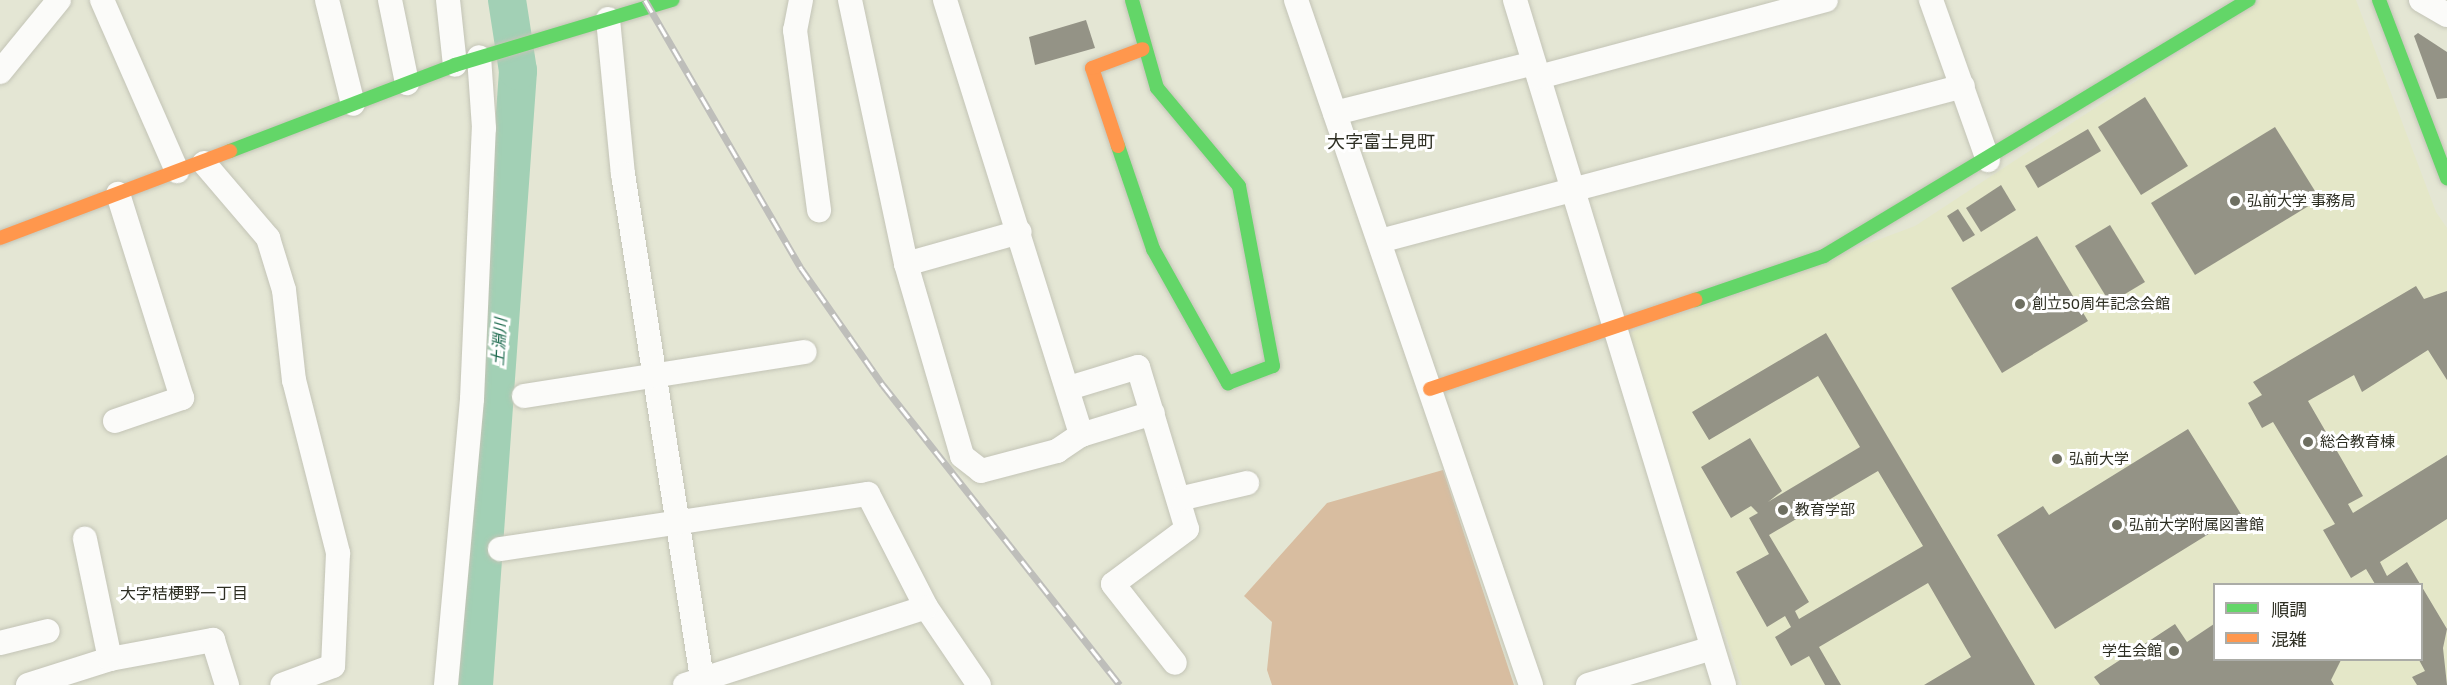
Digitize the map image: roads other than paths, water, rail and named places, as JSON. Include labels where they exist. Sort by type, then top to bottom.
[{"type":"street","points":[[0,72],[58,0]]},
{"type":"street","points":[[102,0],[177,171]]},
{"type":"street","points":[[327,0],[353,104]]},
{"type":"street","points":[[390,0],[407,83]]},
{"type":"street","points":[[448,0],[455,65]]},
{"type":"street","points":[[0,238],[177,171],[204,163],[455,65],[672,0]]},
{"type":"street","points":[[801,0],[795,30],[819,210]]},
{"type":"street","points":[[850,0],[906,264],[962,456],[981,471],[1057,451],[1081,435],[1153,413]]},
{"type":"street","points":[[945,0],[1070,388],[1081,435]]},
{"type":"street","points":[[1132,0],[1143,49],[1157,88],[1239,186],[1274,366],[1228,383],[1153,249],[1092,68],[1143,49]]},
{"type":"street","points":[[1296,0],[1531,685]]},
{"type":"street","points":[[1515,0],[1724,685]]},
{"type":"street","points":[[1335,113],[1537,70],[1826,0]]},
{"type":"street","points":[[1930,0],[1988,160]]},
{"type":"street","points":[[1430,388],[1614,324],[1824,256],[1988,160],[2249,0]]},
{"type":"street","points":[[2421,0],[2447,15]]},
{"type":"street","points":[[2385,2],[2446,176]]},
{"type":"street","points":[[608,20],[622,174],[681,524],[697,684],[926,607]]},
{"type":"street","points":[[446,685],[472,399],[485,55]]},
{"type":"street","points":[[1380,241],[1574,192],[1963,86]]},
{"type":"street","points":[[204,163],[268,238],[284,290],[294,380],[338,553],[333,666],[282,685]]},
{"type":"street","points":[[114,421],[182,398],[118,194]]},
{"type":"street","points":[[906,264],[1020,232]]},
{"type":"street","points":[[524,396],[654,373],[805,352]]},
{"type":"street","points":[[1070,388],[1138,367],[1187,529],[1113,584],[1175,663]]},
{"type":"street","points":[[1179,499],[1247,483]]},
{"type":"street","points":[[500,549],[681,524],[868,494],[926,607],[979,685]]},
{"type":"street","points":[[85,539],[110,659]]},
{"type":"street","points":[[0,643],[48,631]]},
{"type":"street","points":[[28,685],[110,659],[213,640],[227,685]]},
{"type":"street","points":[[1588,685],[1712,648]]},
{"type":"waterway","name":"土淵川","points":[[474,685],[518,71],[507,0]]},
{"type":"railway","points":[[645,0],[801,268],[883,385],[1120,685]]},
{"type":"place","name":"弘前大学 事務局","points":[[2235,201]]},
{"type":"place","name":"創立50周年記念会館","points":[[2020,304]]},
{"type":"place","name":"総合教育棟","points":[[2308,442]]},
{"type":"place","name":"弘前大学","points":[[2057,459]]},
{"type":"place","name":"教育学部","points":[[1783,510]]},
{"type":"place","name":"弘前大学附属図書館","points":[[2117,525]]},
{"type":"place","name":"学生会館","points":[[2174,651]]},
{"type":"district","name":"大字富士見町","points":[[1381,141]]},
{"type":"district","name":"大字桔梗野一丁目","points":[[184,593]]}]
